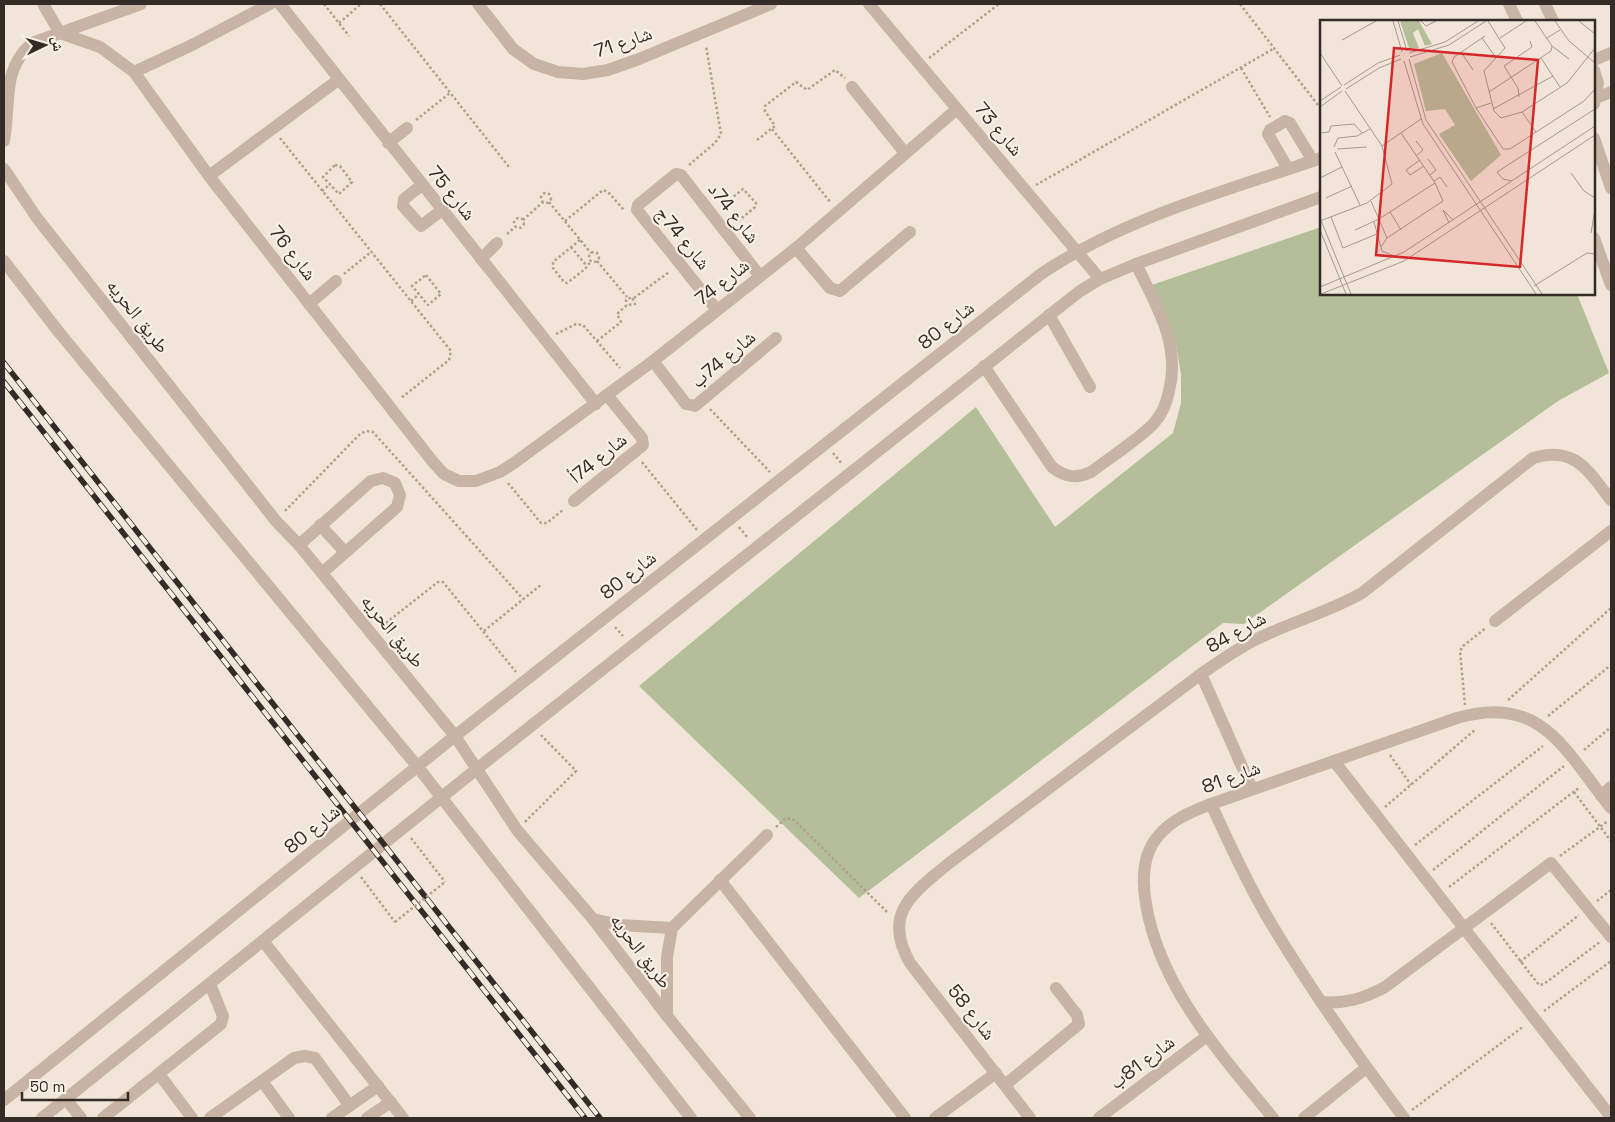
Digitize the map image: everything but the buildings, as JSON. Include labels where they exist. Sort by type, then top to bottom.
[{"type":"street","points":[[43,4],[60,32]]},
{"type":"street","points":[[4,141],[10,77],[14,64],[21,52],[32,43],[140,4]]},
{"type":"street","points":[[134,72],[192,45],[270,4]]},
{"type":"street","name":"شارع 75","points":[[280,4],[338,80],[545,340],[601,400]]},
{"type":"street","name":"شارع 71","points":[[478,4],[513,49],[534,64],[558,72],[584,74],[608,70],[771,4]]},
{"type":"street","name":"شارع 73","points":[[869,4],[1100,279]]},
{"type":"street","points":[[1509,4],[1517,20]]},
{"type":"street","points":[[1545,4],[1553,20]]},
{"type":"street","name":"شارع 76","points":[[60,32],[100,47],[134,72],[209,176],[444,474],[459,480],[476,481],[500,472]]},
{"type":"street","points":[[1595,60],[1611,53]]},
{"type":"street","points":[[1595,73],[1598,83],[1595,101]]},
{"type":"street","points":[[209,176],[338,80]]},
{"type":"street","points":[[852,87],[905,153]]},
{"type":"street","points":[[1595,101],[1611,92]]},
{"type":"street","name":"شارع 74","points":[[500,472],[653,362],[796,248],[957,109]]},
{"type":"street","points":[[1288,169],[1268,135],[1269,131],[1285,122],[1290,123],[1317,159]]},
{"type":"street","points":[[388,143],[407,128]]},
{"type":"street","points":[[1595,141],[1611,188]]},
{"type":"street","name":"شارع 80","points":[[4,1100],[417,766],[1041,274],[1076,252],[1165,213],[1317,159]]},
{"type":"street","name":"طريق الحريه","points":[[4,169],[37,218],[276,521],[299,545],[455,736],[478,768],[517,830],[593,918],[667,1016],[750,1118]]},
{"type":"street","name":"شارع 74د","points":[[678,174],[760,276]]},
{"type":"street","name":"شارع 74ج","points":[[678,174],[638,205],[637,209],[717,310]]},
{"type":"street","points":[[422,185],[403,202],[419,225],[424,225],[442,210]]},
{"type":"street","points":[[42,1118],[478,768],[533,727],[632,646],[1049,315],[1100,279],[1136,264],[1320,197]]},
{"type":"street","points":[[796,248],[830,288],[840,291],[910,232]]},
{"type":"street","points":[[1595,241],[1611,285]]},
{"type":"street","points":[[481,259],[497,243]]},
{"type":"street","points":[[4,261],[58,331],[417,766],[691,1118]]},
{"type":"street","points":[[984,366],[1052,467],[1061,474],[1071,477],[1082,476],[1091,472],[1155,422],[1167,400],[1173,375],[1173,350],[1166,326],[1136,264]]},
{"type":"street","points":[[309,304],[336,281]]},
{"type":"street","points":[[1049,315],[1090,387]]},
{"type":"street","name":"شارع 74ب","points":[[653,362],[686,404],[695,406],[776,338]]},
{"type":"street","name":"شارع 74أ","points":[[574,501],[643,445],[642,438],[601,400]]},
{"type":"street","name":"شارع 84","points":[[898,923],[902,911],[916,891],[948,864],[1201,674],[1234,651],[1270,633],[1335,608],[1362,593],[1533,458],[1553,454],[1574,459],[1585,467],[1611,500]]},
{"type":"street","points":[[299,545],[371,481],[383,478],[395,483],[400,495],[396,507],[322,573]]},
{"type":"street","points":[[320,525],[345,552]]},
{"type":"street","points":[[1495,621],[1611,531]]},
{"type":"street","points":[[1201,674],[1252,789]]},
{"type":"street","name":"شارع 81","points":[[1273,1118],[1207,1036],[1160,959],[1150,928],[1143,875],[1148,855],[1157,837],[1172,822],[1210,804],[1466,715],[1497,710],[1519,714],[1539,724],[1554,738],[1589,780],[1606,792],[1611,808]]},
{"type":"street","points":[[1334,761],[1611,1118]]},
{"type":"street","points":[[1210,804],[1264,911],[1321,1002],[1366,1068],[1404,1117]]},
{"type":"street","points":[[667,1016],[666,967],[672,928],[767,834]]},
{"type":"street","points":[[1321,1002],[1339,1004],[1370,995],[1385,988],[1551,863],[1610,936]]},
{"type":"street","points":[[720,880],[905,1118]]},
{"type":"street","points":[[593,918],[619,925],[672,928]]},
{"type":"street","name":"شارع 58","points":[[898,923],[902,949],[910,962],[1030,1118]]},
{"type":"street","points":[[263,942],[403,1118]]},
{"type":"street","points":[[103,1118],[221,1024],[222,1016],[210,984]]},
{"type":"street","points":[[1005,1085],[1079,1024],[1077,1015],[1056,988]]},
{"type":"street","name":"شارع 81ب","points":[[1099,1118],[1207,1036]]},
{"type":"street","points":[[210,1118],[294,1058],[305,1056],[315,1058],[350,1106]]},
{"type":"street","points":[[1304,1118],[1366,1068]]},
{"type":"street","points":[[935,1118],[996,1073]]},
{"type":"street","points":[[159,1074],[192,1118]]},
{"type":"street","points":[[262,1081],[289,1118]]},
{"type":"street","points":[[332,1118],[378,1086]]},
{"type":"street","points":[[66,1099],[81,1118]]},
{"type":"street","points":[[366,1118],[391,1102]]},
{"type":"path","points":[[324,4],[349,36]]},
{"type":"path","points":[[339,23],[361,4]]},
{"type":"path","points":[[380,4],[509,168]]},
{"type":"path","points":[[920,65],[999,4]]},
{"type":"path","points":[[1240,4],[1320,108]]},
{"type":"path","points":[[678,174],[715,143],[721,134],[703,32]]},
{"type":"path","points":[[1025,191],[1273,49]]},
{"type":"path","points":[[1241,68],[1276,126]]},
{"type":"path","points":[[757,140],[772,129],[775,124],[765,111],[765,106],[796,82],[807,90],[836,70],[852,87]]},
{"type":"path","points":[[407,128],[450,93]]},
{"type":"path","points":[[272,128],[450,350],[451,356],[390,407]]},
{"type":"path","points":[[772,129],[838,212]]},
{"type":"path","points":[[337,165],[352,183],[339,194],[329,185],[324,174],[337,165]]},
{"type":"path","points":[[322,191],[329,185]]},
{"type":"path","points":[[565,221],[603,190],[608,192],[626,213]]},
{"type":"path","points":[[711,214],[742,190],[745,190],[756,203],[755,207],[725,232]]},
{"type":"path","points":[[543,202],[541,197],[545,193],[550,194],[549,202],[591,253],[598,254],[597,261],[628,297],[634,298],[680,264]]},
{"type":"path","points":[[523,220],[516,219],[514,223],[516,227],[522,228],[523,220],[543,202],[549,202]]},
{"type":"path","points":[[580,240],[552,263],[553,268],[564,282],[570,282],[586,269],[586,265],[591,261],[597,261]]},
{"type":"path","points":[[572,247],[586,265]]},
{"type":"path","points":[[336,281],[371,252]]},
{"type":"path","points":[[591,253],[589,257],[591,261]]},
{"type":"path","points":[[426,275],[441,294],[428,305],[418,295],[412,286],[426,275]]},
{"type":"path","points":[[411,301],[418,295]]},
{"type":"path","points":[[597,341],[621,322],[618,314],[627,305],[628,297]]},
{"type":"path","points":[[627,305],[633,306],[634,298]]},
{"type":"path","points":[[545,340],[579,323],[583,325],[629,379]]},
{"type":"path","points":[[702,401],[778,481]]},
{"type":"path","points":[[826,444],[849,473]]},
{"type":"path","points":[[635,453],[704,539]]},
{"type":"path","points":[[500,472],[541,523],[546,522],[574,501]]},
{"type":"path","points":[[732,518],[756,547]]},
{"type":"path","points":[[371,634],[441,581],[446,583],[524,683]]},
{"type":"path","points":[[484,630],[542,584]]},
{"type":"path","points":[[606,616],[632,646]]},
{"type":"path","points":[[1466,715],[1458,657],[1463,646],[1495,621]]},
{"type":"path","points":[[1539,724],[1611,665]]},
{"type":"path","points":[[517,830],[576,771],[533,727]]},
{"type":"path","points":[[1424,877],[1611,727]]},
{"type":"path","points":[[1405,852],[1554,738]]},
{"type":"path","points":[[1382,744],[1411,785]]},
{"type":"path","points":[[1438,896],[1589,780]]},
{"type":"path","points":[[1574,792],[1611,841]]},
{"type":"path","points":[[767,834],[785,819],[792,819],[898,923]]},
{"type":"path","points":[[1551,863],[1611,819]]},
{"type":"path","points":[[354,868],[395,922],[445,882],[404,828]]},
{"type":"path","points":[[1520,962],[1611,890]]},
{"type":"path","points":[[1484,913],[1537,984],[1542,985],[1610,936]]},
{"type":"path","points":[[1404,1117],[1611,961]]},
{"type":"green space","points":[[1320,227],[1320,295],[1577,295],[1609,373],[1558,401],[1244,624],[1223,623],[859,898],[639,686],[976,407],[1055,527],[1173,433],[1181,403],[1181,374],[1176,345],[1167,323],[1146,287]]},
{"type":"railway","points":[[4,363],[600,1118]]},
{"type":"railway","points":[[4,382],[585,1118]]}]
